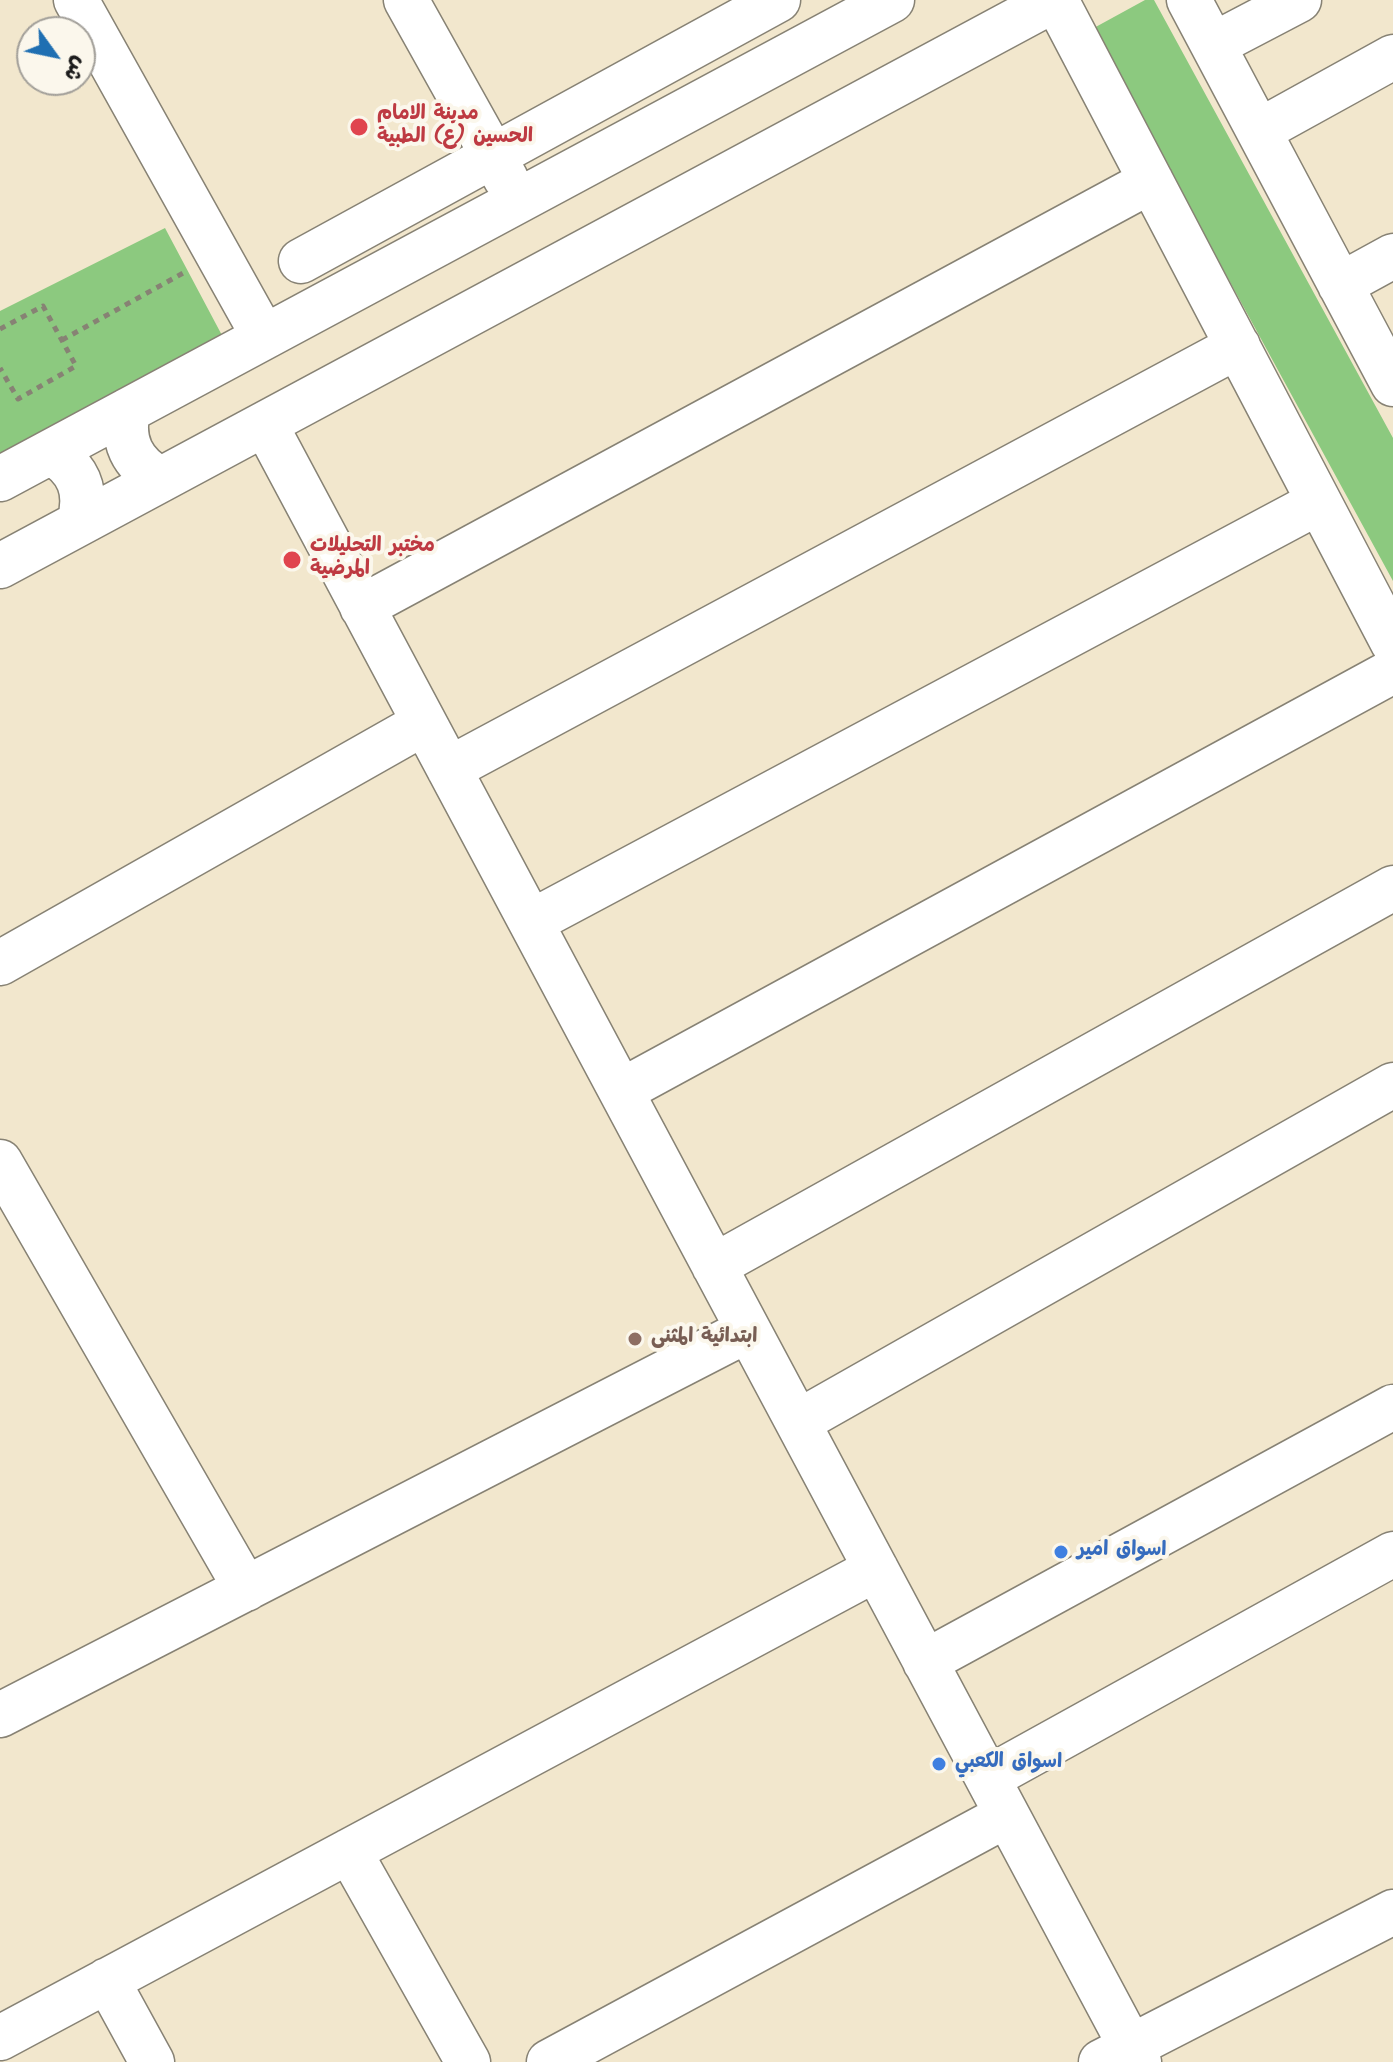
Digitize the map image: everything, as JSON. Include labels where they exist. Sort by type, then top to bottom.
[{"type":"street","points":[[76,0],[264,337]]},
{"type":"street","points":[[406,0],[518,200]]},
{"type":"street","points":[[301,261],[778,0]]},
{"type":"street","points":[[0,479],[892,0]]},
{"type":"street","points":[[0,566],[1055,0],[1393,643]]},
{"type":"street","points":[[1189,0],[1393,384]]},
{"type":"street","points":[[1213,45],[1299,0]]},
{"type":"street","points":[[1259,131],[1393,57]]},
{"type":"street","points":[[362,607],[1151,181]]},
{"type":"street","points":[[1340,285],[1393,256]]},
{"type":"street","points":[[449,769],[1238,346]]},
{"type":"street","points":[[128,410],[124,427],[134,459],[145,471],[160,479]]},
{"type":"street","points":[[265,424],[998,1797],[1124,2057],[1393,1912]]},
{"type":"street","points":[[51,452],[76,473],[84,507],[79,523]]},
{"type":"street","points":[[531,922],[1319,502]]},
{"type":"street","points":[[621,1091],[1393,671]]},
{"type":"street","points":[[0,963],[424,723]]},
{"type":"street","points":[[714,1266],[1393,888]]},
{"type":"street","points":[[798,1422],[1393,1085]]},
{"type":"street","points":[[0,1162],[246,1589]]},
{"type":"street","points":[[0,1715],[748,1330]]},
{"type":"street","points":[[925,1662],[1393,1407]]},
{"type":"street","points":[[549,2062],[998,1797],[1393,1554]]},
{"type":"street","points":[[0,2038],[876,1569]]},
{"type":"street","points":[[349,1851],[468,2062]]},
{"type":"street","points":[[107,1980],[152,2062]]},
{"type":"path","points":[[62,340],[217,254]]},
{"type":"path","points":[[0,329],[43,306],[76,366],[18,399],[0,368]]},
{"type":"green space","points":[[1145,0],[1154,0],[1393,438],[1393,581],[1092,29]]},
{"type":"green space","points":[[165,228],[225,341],[0,462],[0,311]]},
{"type":"place","name":"مدينة الامام الحسين (ع) الطبية","points":[[359,127]]},
{"type":"place","name":"مختبر التحليلات المرضية","points":[[292,560]]},
{"type":"place","name":"ابتدائية المثنى","points":[[635,1339]]},
{"type":"place","name":"اسواق امير","points":[[1061,1552]]},
{"type":"place","name":"اسواق الكعبي","points":[[939,1764]]}]
